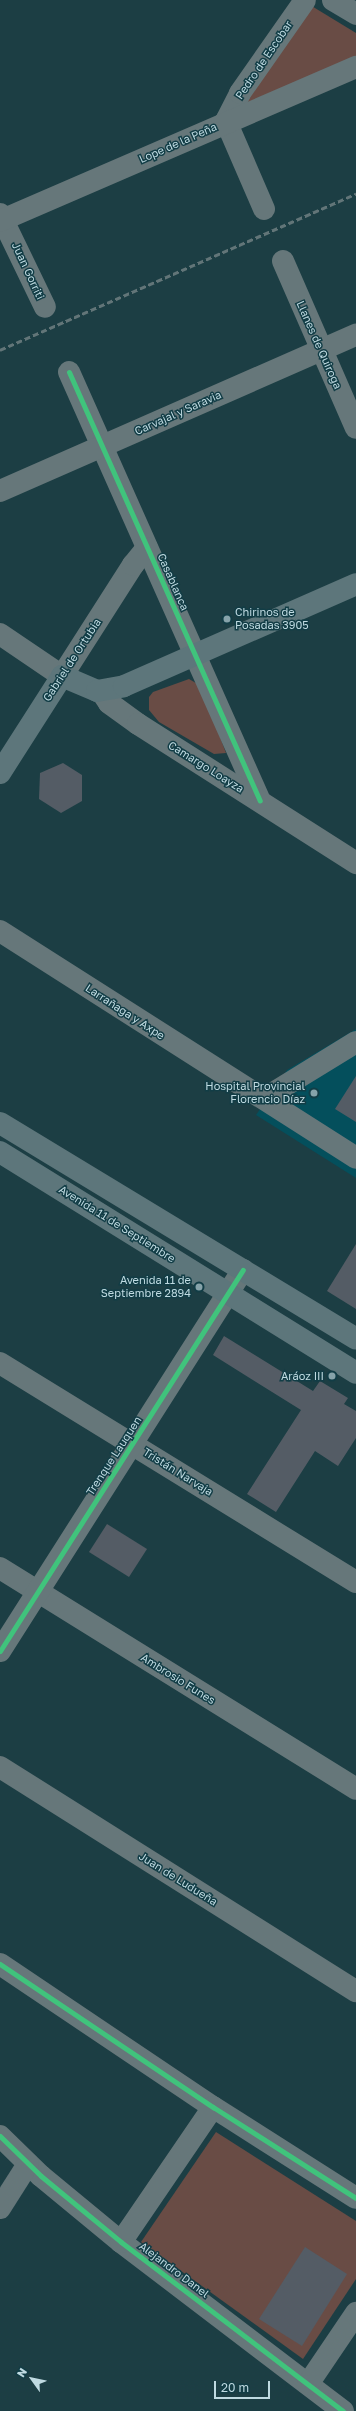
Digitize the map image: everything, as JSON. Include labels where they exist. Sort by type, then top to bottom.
[{"type":"main road","points":[[62,676],[84,687],[100,691],[124,686],[356,584]]},
{"type":"main road","name":"Gabriel de Ortubia","points":[[0,773],[62,676]]},
{"type":"main road","points":[[0,1122],[356,1339]]},
{"type":"main road","name":"Avenida 11 de Septiembre","points":[[0,1152],[228,1295],[356,1373]]},
{"type":"street","name":"Pedro de Escobar","points":[[226,121],[240,93],[305,0]]},
{"type":"street","points":[[334,0],[356,14]]},
{"type":"street","name":"Lope de la Peña","points":[[1,218],[356,67]]},
{"type":"street","points":[[226,121],[264,209]]},
{"type":"street","name":"Juan Gorriti","points":[[1,218],[44,307]]},
{"type":"street","name":"Llanes de Quiroga","points":[[283,261],[356,428]]},
{"type":"street","name":"Carvajal y Saravia","points":[[0,491],[356,335]]},
{"type":"street","name":"Casablanca","points":[[69,372],[260,800]]},
{"type":"street","name":"Gabriel de Ortubia","points":[[62,676],[133,565],[147,548]]},
{"type":"street","points":[[0,634],[62,676]]},
{"type":"street","name":"Camargo Loayza","points":[[100,691],[122,713],[260,800],[346,847],[356,863]]},
{"type":"street","name":"Larrañaga y Axpe","points":[[0,931],[356,1158]]},
{"type":"street","points":[[258,1095],[356,1042]]},
{"type":"street","name":"Trenque Lauquen","points":[[0,1651],[243,1270]]},
{"type":"street","name":"Tristán Narvaja","points":[[0,1363],[356,1582]]},
{"type":"street","name":"Ambrosio Funes","points":[[0,1568],[356,1789]]},
{"type":"street","name":"Juan de Ludueña","points":[[0,1768],[356,1991]]},
{"type":"street","points":[[0,1964],[212,2107],[356,2198]]},
{"type":"street","points":[[121,2242],[212,2107]]},
{"type":"street","name":"Alejandro Danel","points":[[0,2136],[28,2164],[121,2242],[343,2411]]},
{"type":"street","points":[[0,2208],[28,2164]]},
{"type":"street","points":[[308,2384],[356,2313]]},
{"type":"shaded area","points":[[310,5],[356,33],[356,60],[235,116]]},
{"type":"shaded area","points":[[189,679],[201,686],[226,753],[214,754],[159,722],[149,710],[149,697],[153,692]]},
{"type":"shaded area","name":"Hospital Provincial Florencio Díaz","points":[[356,1029],[356,1178],[256,1115],[287,1070]]},
{"type":"shaded area","points":[[216,2132],[356,2221],[356,2279],[303,2359],[141,2242]]},
{"type":"building","points":[[63,763],[82,775],[82,801],[61,813],[39,799],[40,773]]},
{"type":"building","points":[[356,1076],[356,1122],[335,1109]]},
{"type":"building","points":[[356,1244],[356,1309],[327,1291]]},
{"type":"building","points":[[224,1336],[313,1391],[320,1381],[348,1398],[344,1404],[356,1411],[356,1438],[338,1466],[315,1451],[276,1512],[247,1494],[301,1410],[213,1355]]},
{"type":"building","points":[[107,1524],[147,1549],[129,1577],[89,1552]]},
{"type":"building","points":[[305,2247],[347,2274],[302,2346],[259,2319]]},
{"type":"railway","points":[[0,350],[356,194]]},
{"type":"cycle path","points":[[69,372],[260,800]]},
{"type":"cycle path","points":[[0,1651],[243,1270]]},
{"type":"cycle path","points":[[0,1964],[213,2107],[356,2198]]},
{"type":"cycle path","points":[[0,2136],[41,2176],[121,2242],[343,2411]]},
{"type":"place","name":"Chirinos de Posadas 3905","points":[[227,619]]},
{"type":"place","name":"Hospital Provincial Florencio Díaz","points":[[314,1093]]},
{"type":"place","name":"Avenida 11 de Septiembre 2894","points":[[199,1287]]},
{"type":"place","name":"Aráoz III","points":[[332,1376]]}]
